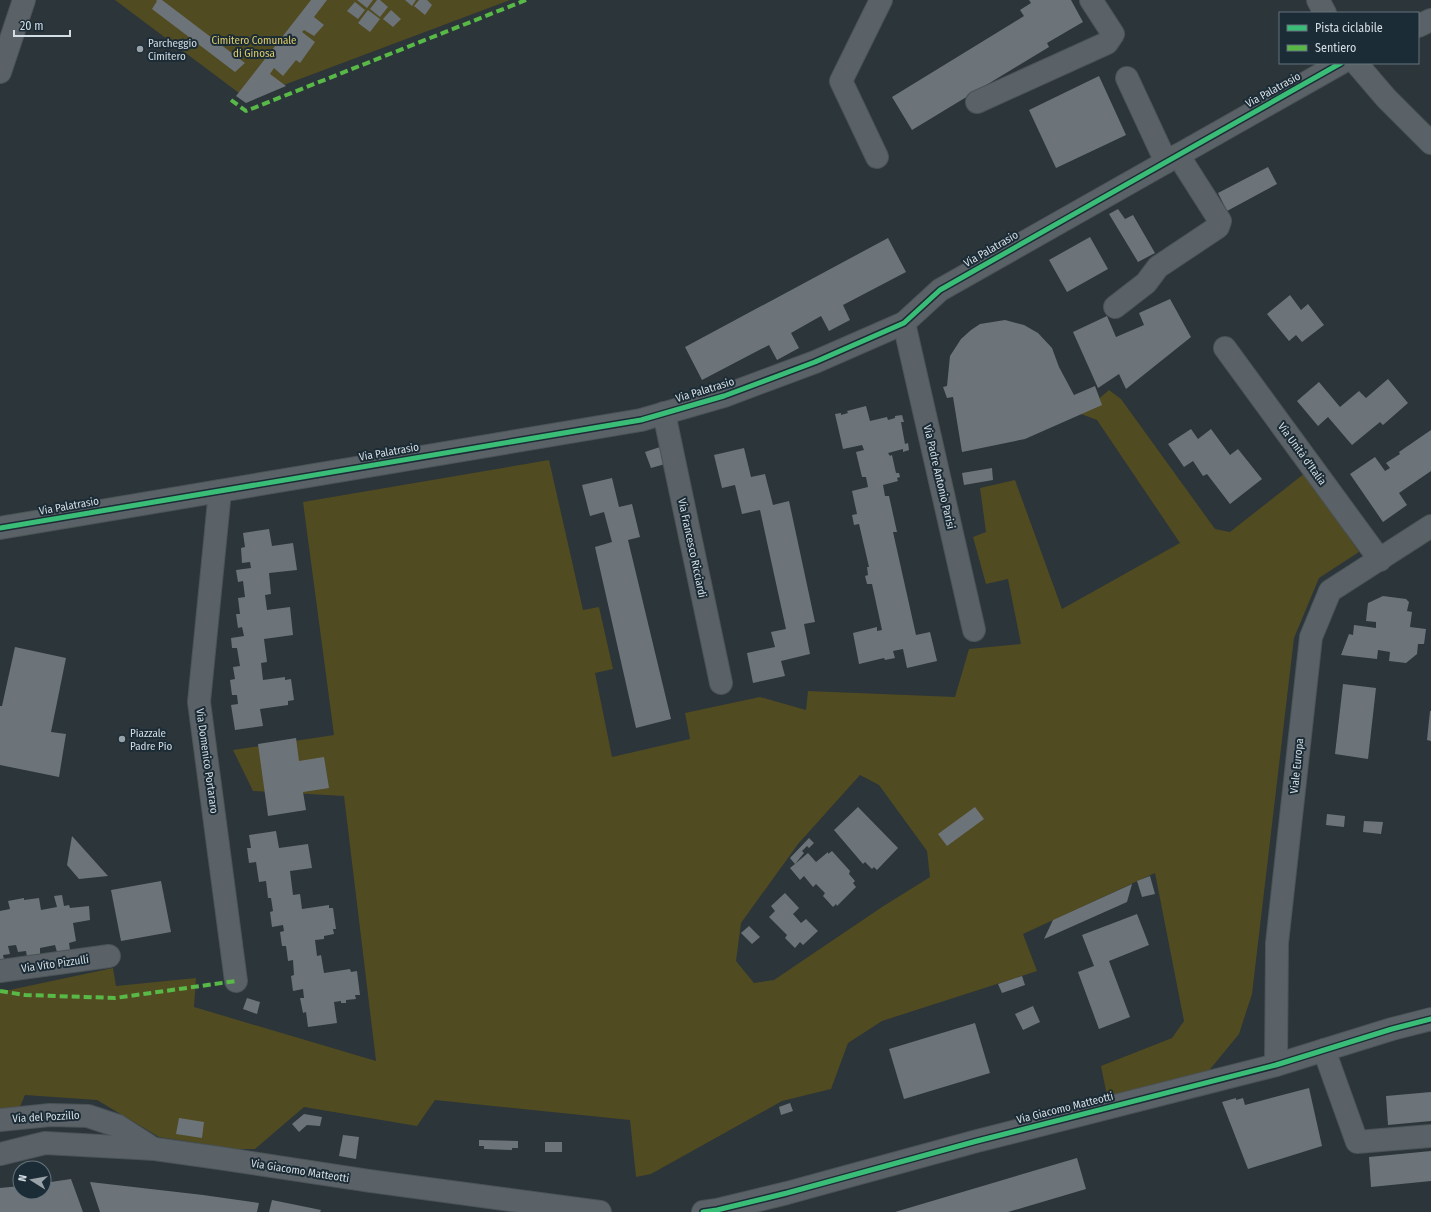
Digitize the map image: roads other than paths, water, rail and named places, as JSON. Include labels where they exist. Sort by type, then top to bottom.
[{"type":"street","points":[[0,72],[24,0]]},
{"type":"street","points":[[877,157],[841,81],[881,0]]},
{"type":"street","points":[[977,102],[1107,44],[1113,34],[1091,0]]},
{"type":"street","points":[[1318,0],[1324,12]]},
{"type":"street","points":[[1419,26],[1431,20]]},
{"type":"street","name":"Via Palatrasio","points":[[0,528],[641,420],[724,396],[815,362],[904,323],[940,290],[1339,64]]},
{"type":"street","points":[[1357,64],[1386,98],[1431,143]]},
{"type":"street","points":[[1115,307],[1146,283],[1158,267],[1218,227],[1220,221],[1172,158],[1127,78]]},
{"type":"street","name":"Via Padre Antonio Parisi","points":[[904,323],[974,630]]},
{"type":"street","name":"Via Unità d'Italia","points":[[1225,348],[1380,560]]},
{"type":"street","name":"Via Francesco Ricciardi","points":[[664,414],[720,683]]},
{"type":"street","name":"Via Domenico Portararo","points":[[220,491],[199,702],[236,981]]},
{"type":"street","name":"Viale Europa","points":[[1276,1065],[1277,943],[1311,636],[1330,591],[1431,526]]},
{"type":"street","name":"Via Vito Pizzulli","points":[[0,971],[109,956]]},
{"type":"street","name":"Via Giacomo Matteotti","points":[[703,1212],[788,1193],[977,1141],[1276,1065],[1431,1018]]},
{"type":"street","points":[[1324,1050],[1357,1142],[1431,1136]]},
{"type":"street","name":"Via del Pozzillo","points":[[0,1120],[50,1115],[88,1116],[118,1126],[154,1149]]},
{"type":"street","name":"Via Giacomo Matteotti","points":[[0,1154],[45,1143],[154,1149],[370,1182],[600,1212]]},
{"type":"place","name":"Parcheggio Cimitero","points":[[140,49]]},
{"type":"place","name":"Piazzale Padre Pio","points":[[122,739]]},
{"type":"park label","name":"Cimitero Comunale di Ginosa","points":[[254,46]]}]
